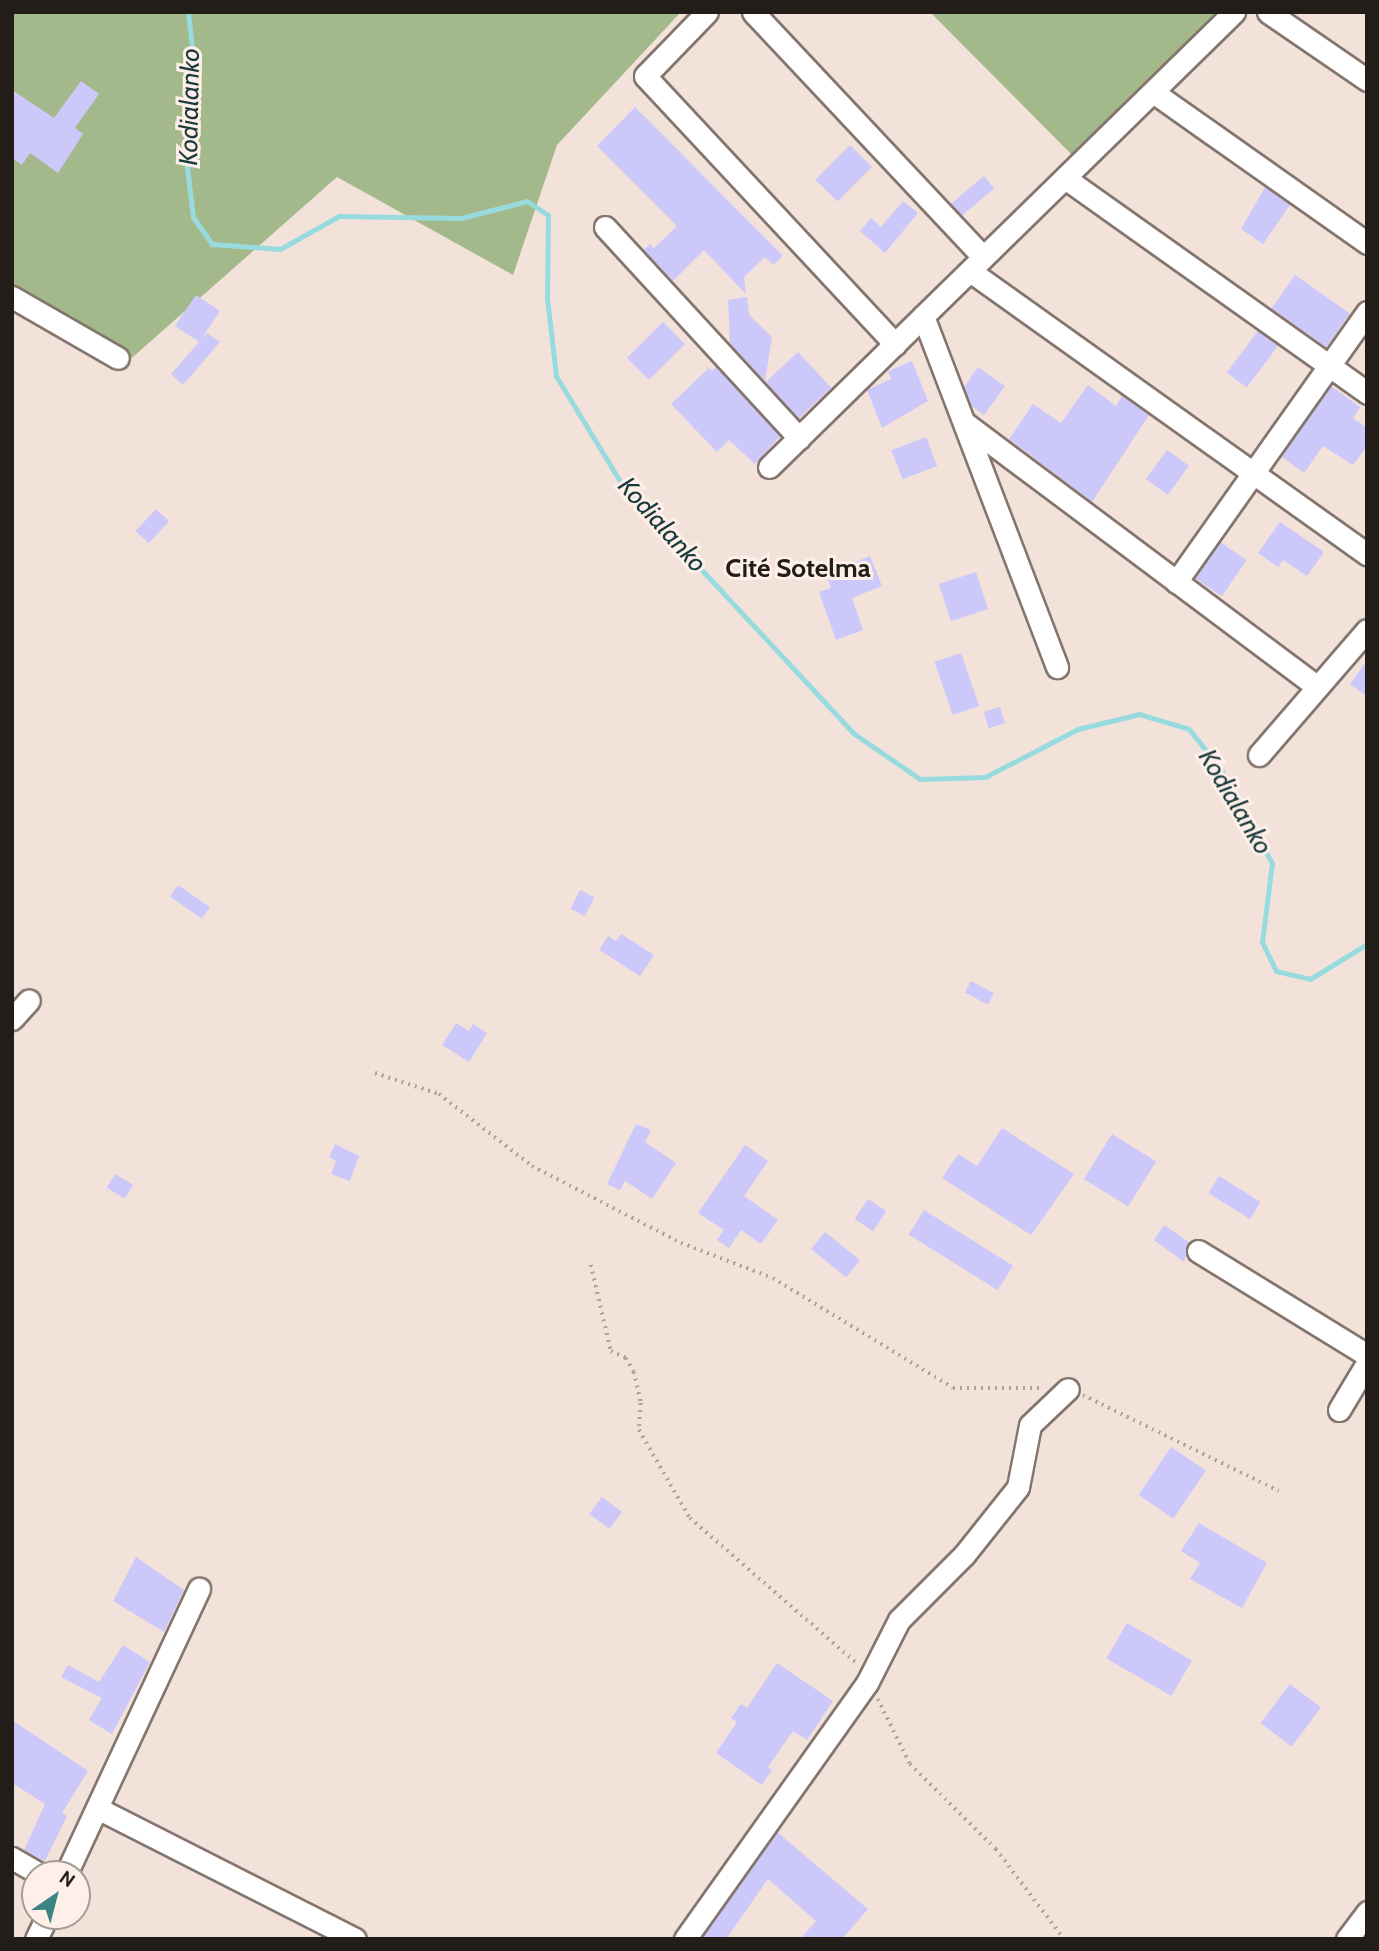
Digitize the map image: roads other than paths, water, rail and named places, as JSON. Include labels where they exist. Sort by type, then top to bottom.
[{"type":"street","points":[[707,12],[645,76],[895,344]]},
{"type":"street","points":[[753,12],[976,264],[1252,474],[1367,554]]},
{"type":"street","points":[[769,467],[1234,12]]},
{"type":"street","points":[[1268,12],[1367,80]]},
{"type":"street","points":[[1153,92],[1367,243]]},
{"type":"street","points":[[1065,178],[1367,393]]},
{"type":"street","points":[[605,228],[799,438]]},
{"type":"street","points":[[12,297],[118,358]]},
{"type":"street","points":[[1177,582],[1367,312]]},
{"type":"street","points":[[923,316],[1056,667]]},
{"type":"street","points":[[966,424],[1318,687]]},
{"type":"street","points":[[1259,755],[1367,630]]},
{"type":"street","points":[[12,1019],[29,1000]]},
{"type":"street","points":[[1198,1251],[1367,1355]]},
{"type":"street","points":[[1339,1410],[1367,1363]]},
{"type":"street","points":[[685,1939],[867,1683],[899,1620],[964,1555],[1018,1487],[1030,1426],[1069,1389]]},
{"type":"street","points":[[73,1860],[199,1589]]},
{"type":"street","points":[[97,1808],[355,1939]]},
{"type":"street","points":[[1347,1939],[1367,1912]]},
{"type":"waterway","name":"Kodialanko","points":[[188,12],[196,83],[185,150],[193,217],[212,244],[280,249],[339,216],[461,218],[527,201],[548,215],[547,298],[556,376],[621,483],[853,733],[920,779],[985,777],[1078,729],[1139,714],[1189,729],[1222,771],[1272,863],[1262,942],[1276,971],[1310,979],[1367,944]]},
{"type":"district","name":"Cité Sotelma","points":[[798,569]]}]
